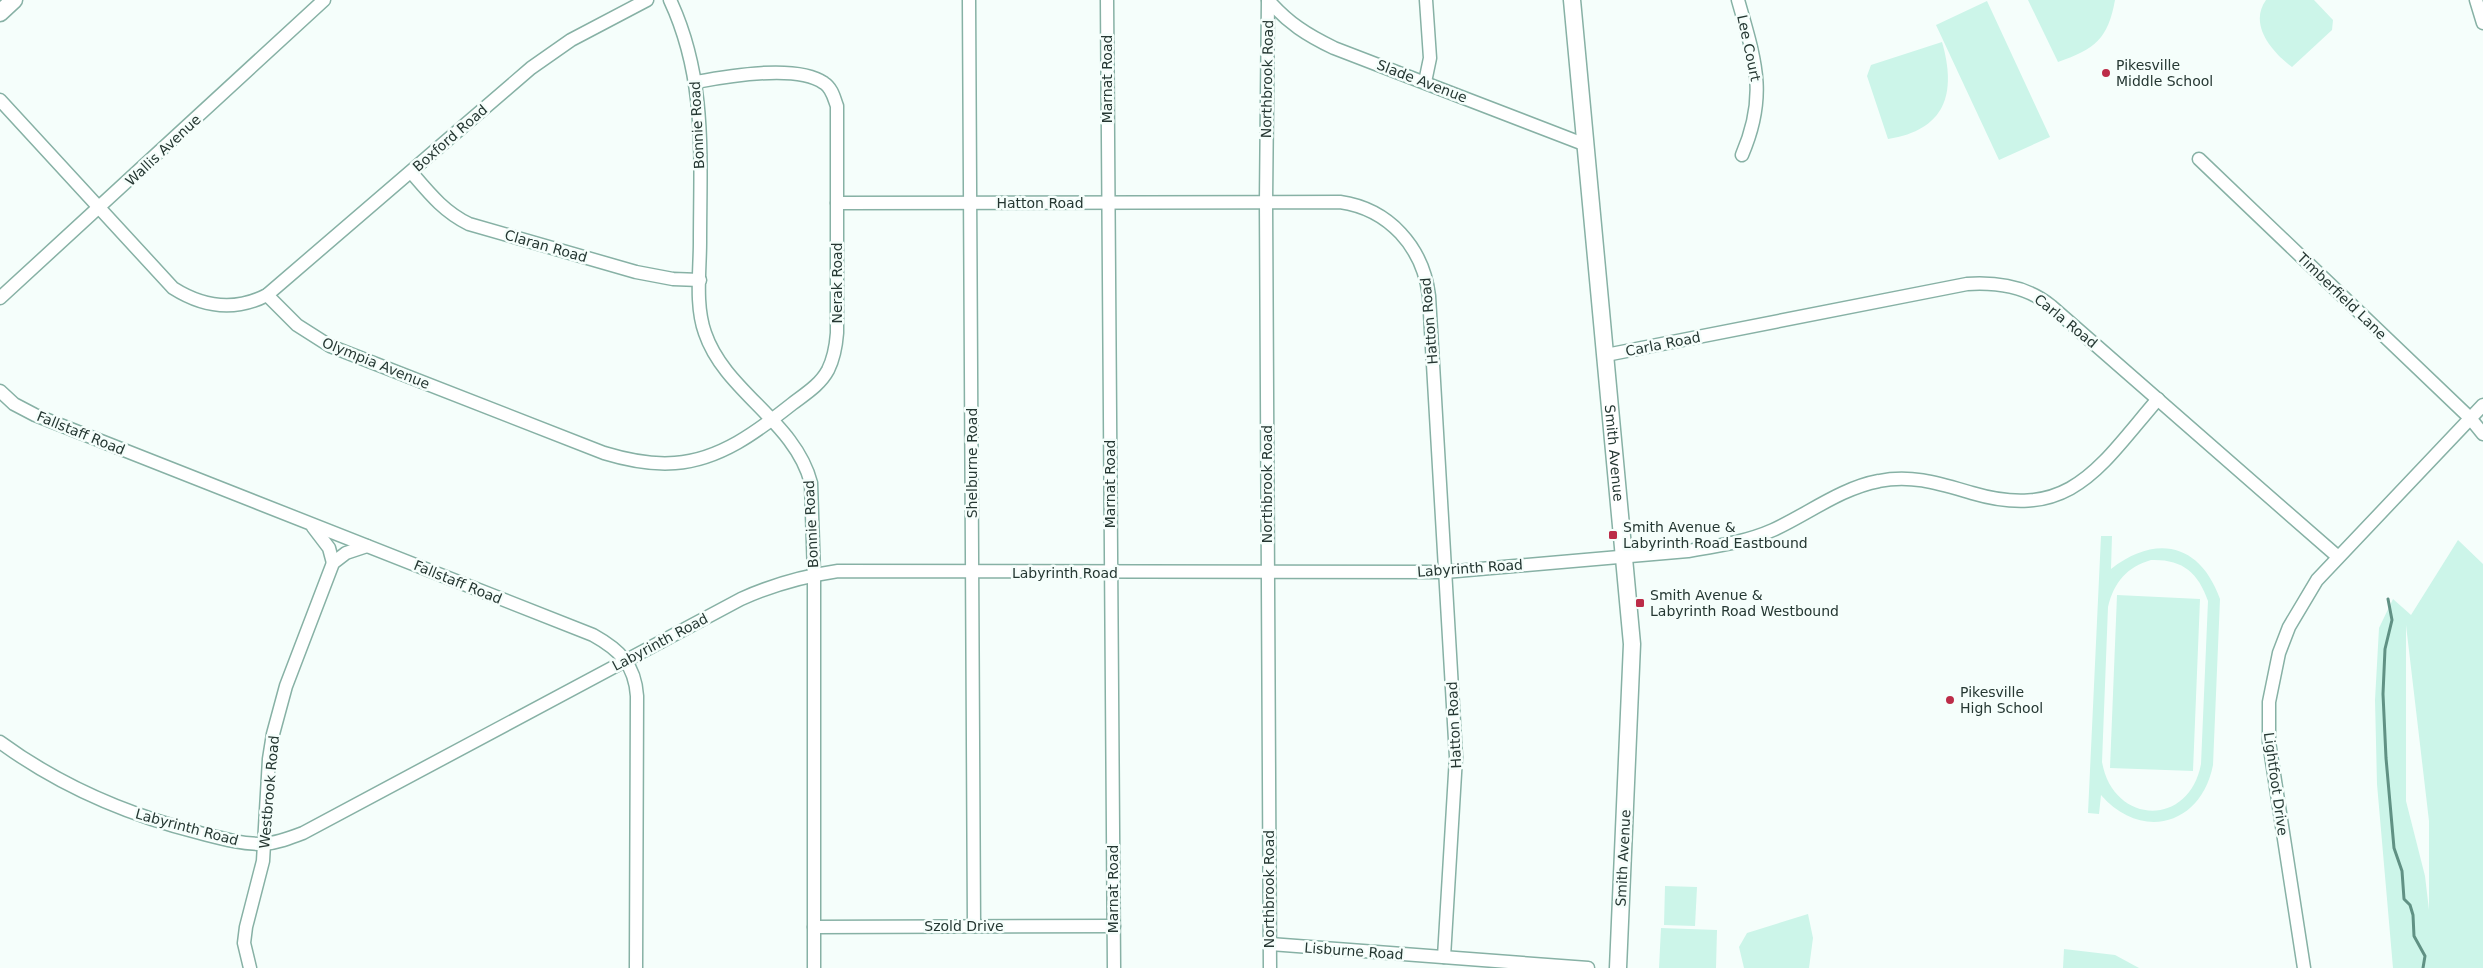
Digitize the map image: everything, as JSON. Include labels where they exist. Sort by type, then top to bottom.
[{"type":"main road","points":[[0,13],[14,0]]},
{"type":"main road","name":"Smith Avenue","points":[[1572,0],[1625,556],[1632,668],[1618,968]]},
{"type":"street","name":"Wallis Avenue","points":[[0,298],[324,0]]},
{"type":"street","name":"Boxford Road","points":[[267,295],[552,52],[647,0]]},
{"type":"street","name":"Bonnie Road","points":[[670,0],[684,32],[696,82],[700,132],[700,280],[702,319],[710,344],[725,368],[796,449],[808,470],[811,483],[814,575],[814,968]]},
{"type":"street","name":"Shelburne Road","points":[[969,0],[974,926]]},
{"type":"street","name":"Marnat Road","points":[[1107,0],[1114,968]]},
{"type":"street","name":"Slade Avenue","points":[[1268,0],[1288,22],[1300,31],[1334,48],[1586,145]]},
{"type":"street","name":"Northbrook Road","points":[[1268,0],[1266,202],[1270,968]]},
{"type":"street","points":[[1425,82],[1430,50],[1426,0]]},
{"type":"street","name":"Lee Court","points":[[1738,0],[1752,50],[1758,86],[1756,116],[1742,155]]},
{"type":"street","points":[[2476,0],[2483,22]]},
{"type":"street","name":"Nerak Road","points":[[696,82],[755,74],[808,76],[825,84],[830,89],[837,106],[837,333],[833,359],[827,371],[813,388],[772,420]]},
{"type":"street","points":[[0,100],[163,278],[185,296],[208,304],[231,306],[255,301],[267,295]]},
{"type":"street","name":"Timberfield Lane","points":[[2199,159],[2470,418],[2483,434]]},
{"type":"street","name":"Claran Road","points":[[411,172],[439,204],[453,216],[469,224],[636,272],[700,280]]},
{"type":"street","name":"Hatton Road","points":[[838,203],[1340,202],[1368,209],[1393,224],[1415,251],[1422,265],[1429,296],[1456,765],[1444,957]]},
{"type":"street","name":"Carla Road","points":[[1606,355],[1967,284],[2012,287],[2042,298],[2337,556]]},
{"type":"street","name":"Olympia Avenue","points":[[267,295],[297,325],[330,346],[622,458],[658,464],[691,461],[726,449],[772,420]]},
{"type":"street","name":"Fallstaff Road","points":[[0,392],[14,404],[35,415],[593,636],[618,650],[634,674],[637,696],[636,968]]},
{"type":"street","name":"Labyrinth Road","points":[[0,742],[69,785],[122,809],[218,837],[247,843],[265,844],[303,833],[741,600],[764,589],[814,575],[838,571],[973,573],[1445,572],[1688,551],[1748,538],[1771,530],[1847,491],[1878,481],[1895,478],[1932,481],[2001,500],[2031,501],[2052,497],[2071,489],[2098,469],[2158,399]]},
{"type":"street","name":"Lightfoot Drive","points":[[2304,968],[2269,742],[2269,702],[2279,653],[2289,627],[2317,580],[2337,556],[2483,405]]},
{"type":"street","points":[[310,524],[329,548],[333,563],[346,553],[366,546]]},
{"type":"street","name":"Westbrook Road","points":[[250,968],[244,943],[246,927],[260,877],[265,844],[269,759],[278,708],[333,563]]},
{"type":"street","name":"Szold Drive","points":[[814,927],[1114,926]]},
{"type":"street","name":"Lisburne Road","points":[[1270,944],[1588,968]]},
{"type":"green space","points":[[2028,0],[2115,0],[2108,24],[2098,41],[2082,52],[2058,62]]},
{"type":"green space","points":[[2266,0],[2314,0],[2333,20],[2332,30],[2292,67],[2277,54],[2265,38],[2261,28],[2261,9]]},
{"type":"green space","points":[[1987,1],[2050,137],[1999,160],[1936,25]]},
{"type":"green space","points":[[1942,42],[1948,78],[1947,93],[1942,107],[1934,118],[1923,127],[1888,139],[1867,76],[1871,65]]},
{"type":"green space","points":[[2101,536],[2112,536],[2111,569],[2128,558],[2144,551],[2160,548],[2175,550],[2189,556],[2201,566],[2211,580],[2220,599],[2213,765],[2206,786],[2196,802],[2183,813],[2167,820],[2151,822],[2134,818],[2117,809],[2101,795],[2099,814],[2088,813]],"holes":[[[2151,560],[2162,560],[2180,565],[2194,575],[2208,601],[2201,764],[2194,785],[2182,800],[2167,808],[2151,811],[2135,807],[2120,798],[2109,783],[2102,762],[2108,607],[2114,590],[2128,571]]]},
{"type":"green space","points":[[2458,540],[2483,564],[2483,968],[2393,968],[2377,784],[2375,700],[2379,628],[2393,599],[2411,615]],"holes":[[[2406,625],[2429,821],[2429,910],[2425,876],[2406,801]]]},
{"type":"green space","points":[[2117,595],[2200,599],[2193,771],[2110,768]]},
{"type":"green space","points":[[1665,886],[1697,887],[1695,926],[1664,925]]},
{"type":"green space","points":[[1808,914],[1813,938],[1809,968],[1744,968],[1739,947],[1747,933]]},
{"type":"green space","points":[[1661,928],[1717,930],[1716,968],[1659,968]]},
{"type":"green space","points":[[2064,949],[2115,955],[2139,968],[2063,968]]},
{"type":"waterway","points":[[2388,599],[2392,620],[2385,649],[2383,694],[2386,758],[2394,848],[2402,871],[2404,899],[2410,905],[2413,915],[2414,936],[2425,956],[2423,968]]},
{"type":"place","name":"Pikesville Middle School","points":[[2106,73]]},
{"type":"place","name":"Smith Avenue & Labyrinth Road Eastbound","points":[[1613,535]]},
{"type":"place","name":"Smith Avenue & Labyrinth Road Westbound","points":[[1640,603]]},
{"type":"place","name":"Pikesville High School","points":[[1950,700]]}]
